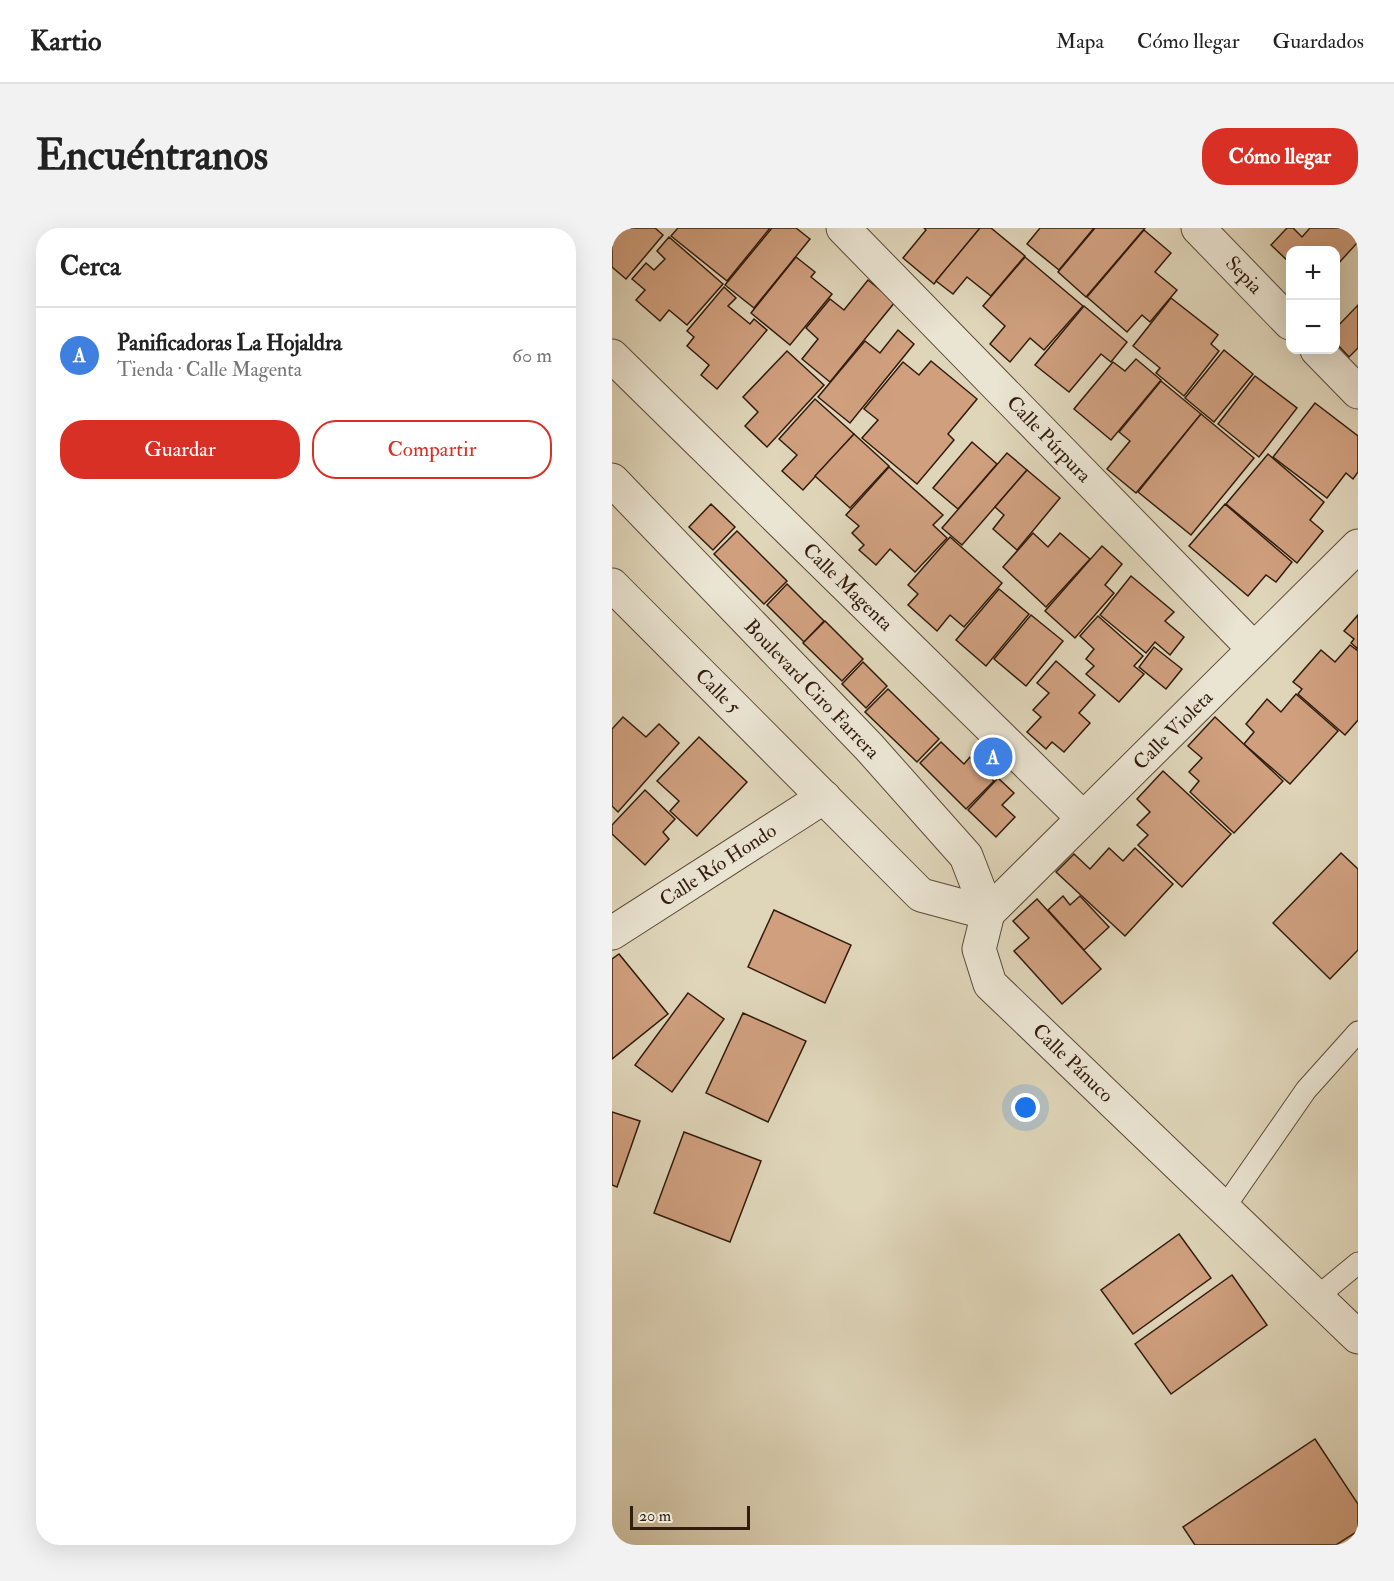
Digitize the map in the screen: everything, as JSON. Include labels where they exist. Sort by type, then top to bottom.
[{"type":"street","name":"Calle Púrpura","points":[[843,228],[1254,649]]},
{"type":"street","name":"Sepia","points":[[1198,228],[1286,319]]},
{"type":"street","points":[[1321,354],[1358,392]]},
{"type":"street","name":"Calle Magenta","points":[[612,356],[1083,819]]},
{"type":"street","name":"Boulevard Ciro Farrera","points":[[612,480],[869,747],[966,856],[988,914]]},
{"type":"street","name":"Calle Violeta","points":[[988,914],[1358,546]]},
{"type":"street","name":"Calle 5","points":[[612,585],[824,797]]},
{"type":"street","points":[[824,797],[921,895],[988,914]]},
{"type":"street","name":"Calle Río Hondo","points":[[612,933],[824,797]]},
{"type":"street","name":"Calle Pánuco","points":[[988,914],[979,949],[990,984],[1358,1336]]},
{"type":"lane","points":[[1224,1208],[1306,1090],[1358,1032]]},
{"type":"lane","points":[[1317,1297],[1358,1263]]},
{"type":"building","points":[[612,228],[655,228],[663,235],[626,279],[612,267]]},
{"type":"building","points":[[678,228],[770,228],[727,281],[671,236]]},
{"type":"building","points":[[772,228],[796,228],[810,239],[754,308],[725,285]]},
{"type":"building","points":[[924,228],[980,228],[934,284],[903,258],[926,230]]},
{"type":"building","points":[[980,228],[991,228],[1025,256],[991,296],[967,277],[953,294],[936,281]]},
{"type":"building","points":[[1040,228],[1094,228],[1059,270],[1027,244]]},
{"type":"building","points":[[1095,228],[1145,228],[1086,297],[1058,272]]},
{"type":"building","points":[[1287,228],[1293,228],[1302,237],[1310,228],[1357,228],[1358,242],[1340,262],[1340,246],[1286,246],[1286,259],[1271,245]]},
{"type":"building","points":[[1144,230],[1171,253],[1155,272],[1177,290],[1150,322],[1142,315],[1127,332],[1087,297]]},
{"type":"building","points":[[669,237],[723,284],[687,325],[669,310],[660,321],[636,300],[645,290],[632,279],[646,263],[654,270],[665,259],[657,251]]},
{"type":"building","points":[[796,257],[815,272],[811,277],[832,294],[790,345],[751,313]]},
{"type":"building","points":[[1025,257],[1083,306],[1044,350],[1030,338],[1010,362],[990,344],[1005,326],[983,306]]},
{"type":"building","points":[[868,280],[895,302],[830,382],[802,359],[818,339],[806,328],[830,299],[844,310]]},
{"type":"building","points":[[724,287],[736,298],[728,306],[750,324],[754,319],[767,330],[717,389],[701,375],[709,365],[687,346],[694,337],[687,331]]},
{"type":"building","points":[[1171,298],[1218,335],[1211,344],[1219,351],[1184,396],[1156,373],[1160,368],[1133,346]]},
{"type":"building","points":[[1358,305],[1358,348],[1349,357],[1340,347],[1340,324]]},
{"type":"building","points":[[1084,306],[1127,342],[1111,362],[1101,354],[1069,392],[1035,365]]},
{"type":"building","points":[[898,330],[914,344],[850,423],[818,397],[865,341],[880,353]]},
{"type":"building","points":[[1224,350],[1253,374],[1214,422],[1185,398]]},
{"type":"building","points":[[787,351],[824,385],[767,447],[745,426],[758,412],[743,397]]},
{"type":"building","points":[[1136,359],[1161,380],[1111,440],[1074,409],[1113,362],[1125,371]]},
{"type":"building","points":[[931,361],[977,399],[948,434],[954,440],[917,484],[862,438],[878,420],[864,409],[903,362],[919,375]]},
{"type":"building","points":[[1255,376],[1297,408],[1259,457],[1218,424]]},
{"type":"building","points":[[1161,381],[1201,414],[1136,493],[1107,469],[1130,441],[1119,432]]},
{"type":"building","points":[[815,399],[854,434],[803,490],[782,471],[797,455],[779,439]]},
{"type":"building","points":[[1315,403],[1358,436],[1358,472],[1353,479],[1346,473],[1327,498],[1273,457]]},
{"type":"building","points":[[1201,414],[1254,458],[1191,535],[1138,492]]},
{"type":"building","points":[[854,434],[889,466],[850,508],[815,476]]},
{"type":"building","points":[[972,442],[997,464],[958,509],[933,488]]},
{"type":"building","points":[[1007,453],[1027,470],[962,545],[942,528]]},
{"type":"building","points":[[1268,454],[1324,502],[1310,520],[1323,531],[1297,563],[1226,504]]},
{"type":"building","points":[[889,467],[943,515],[933,525],[947,538],[915,572],[890,549],[876,565],[859,550],[864,545],[852,533],[859,526],[846,515]]},
{"type":"building","points":[[1027,470],[1060,498],[1017,550],[993,529],[1004,515],[995,507]]},
{"type":"building","points":[[711,504],[735,527],[713,550],[689,527]]},
{"type":"building","points":[[1225,504],[1292,562],[1276,582],[1266,575],[1248,596],[1189,546]]},
{"type":"building","points":[[737,531],[787,581],[764,604],[714,554]]},
{"type":"building","points":[[1033,533],[1048,547],[1060,533],[1090,559],[1046,607],[1003,567]]},
{"type":"building","points":[[950,537],[1002,583],[964,627],[950,615],[937,631],[908,605],[918,594],[908,585]]},
{"type":"building","points":[[1102,546],[1122,564],[1105,585],[1114,593],[1075,638],[1045,611]]},
{"type":"building","points":[[1131,576],[1174,612],[1165,621],[1184,637],[1170,655],[1155,642],[1146,653],[1100,615]]},
{"type":"building","points":[[787,584],[824,621],[804,642],[767,605]]},
{"type":"building","points":[[999,589],[1029,614],[986,666],[956,640]]},
{"type":"building","points":[[1031,615],[1063,641],[1026,686],[994,659]]},
{"type":"building","points":[[1358,615],[1358,649],[1351,643],[1354,639],[1344,631]]},
{"type":"building","points":[[1098,616],[1143,656],[1134,666],[1144,674],[1119,702],[1086,674],[1094,666],[1086,659],[1094,649],[1080,636]]},
{"type":"building","points":[[825,621],[863,659],[842,681],[803,643]]},
{"type":"building","points":[[1350,645],[1358,651],[1358,720],[1345,735],[1298,694],[1302,689],[1293,682],[1321,650],[1335,662]]},
{"type":"building","points":[[1154,647],[1182,669],[1166,689],[1139,667]]},
{"type":"building","points":[[1056,661],[1095,695],[1079,713],[1090,723],[1064,752],[1052,742],[1046,749],[1027,732],[1041,717],[1033,710],[1049,693],[1037,683]]},
{"type":"building","points":[[863,662],[887,686],[866,708],[842,684]]},
{"type":"building","points":[[888,689],[939,739],[917,762],[865,712]]},
{"type":"building","points":[[1296,694],[1338,731],[1290,784],[1244,744],[1254,732],[1246,724],[1267,699],[1281,712]]},
{"type":"building","points":[[623,717],[646,737],[659,724],[679,743],[618,812],[612,806],[612,729]]},
{"type":"building","points":[[1215,717],[1283,781],[1234,833],[1190,792],[1199,781],[1189,772],[1202,758],[1188,746]]},
{"type":"building","points":[[699,737],[747,782],[697,836],[670,811],[679,801],[657,781]]},
{"type":"building","points":[[941,742],[964,764],[970,757],[994,781],[966,809],[920,763]]},
{"type":"building","points":[[1163,771],[1231,834],[1182,887],[1138,845],[1148,835],[1137,825],[1150,812],[1137,799]]},
{"type":"building","points":[[998,778],[1014,793],[1002,805],[1015,817],[996,837],[968,810]]},
{"type":"building","points":[[645,790],[675,819],[663,832],[669,839],[645,865],[612,834],[612,825]]},
{"type":"building","points":[[1109,848],[1123,861],[1135,848],[1173,884],[1125,936],[1056,872],[1074,854],[1090,869]]},
{"type":"building","points":[[1341,853],[1358,869],[1358,950],[1330,979],[1273,923]]},
{"type":"building","points":[[1063,896],[1070,905],[1080,896],[1109,927],[1084,950],[1048,910]]},
{"type":"building","points":[[1037,899],[1101,969],[1062,1004],[1014,951],[1029,938],[1013,921]]},
{"type":"building","points":[[774,910],[851,945],[825,1003],[748,967]]},
{"type":"building","points":[[619,954],[668,1014],[612,1059],[612,959]]},
{"type":"building","points":[[688,993],[724,1019],[672,1092],[635,1065]]},
{"type":"building","points":[[743,1013],[806,1041],[768,1122],[706,1093]]},
{"type":"building","points":[[612,1112],[640,1121],[617,1187],[612,1185]]},
{"type":"building","points":[[684,1132],[761,1161],[730,1242],[654,1213]]},
{"type":"building","points":[[1179,1234],[1211,1278],[1133,1334],[1101,1290]]},
{"type":"building","points":[[1232,1275],[1267,1325],[1171,1394],[1135,1344]]},
{"type":"building","points":[[1315,1439],[1358,1504],[1358,1531],[1336,1545],[1195,1545],[1183,1527]]},
{"type":"place","name":"Panificadoras La Hojaldra","points":[[993,757]]}]
